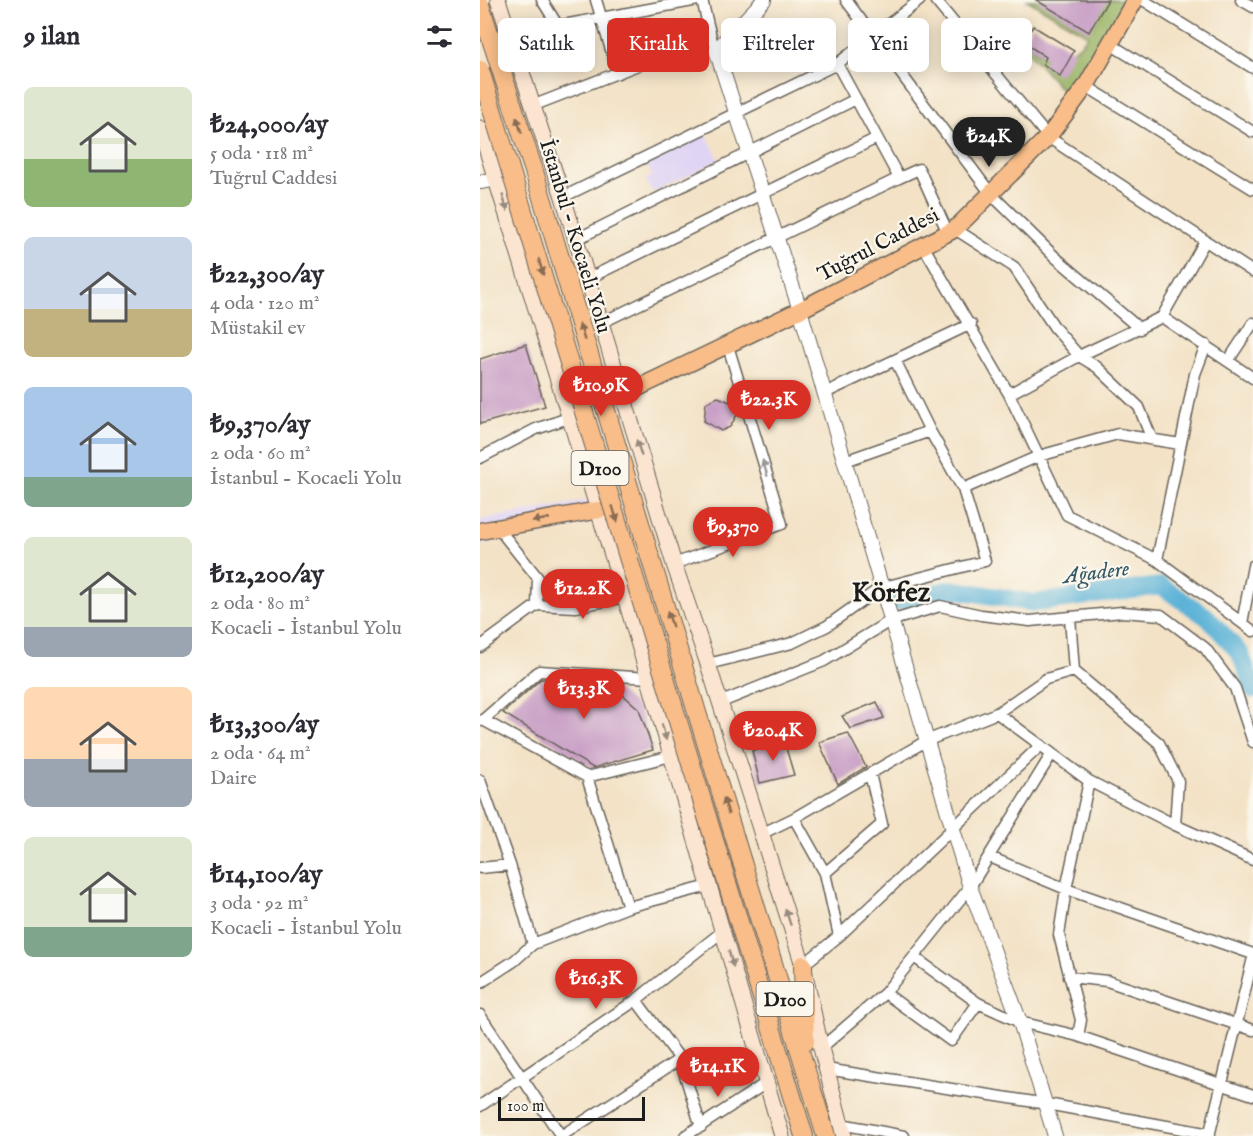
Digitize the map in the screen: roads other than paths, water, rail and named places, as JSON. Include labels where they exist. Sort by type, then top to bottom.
[{"type":"highway","name":"İstanbul - Kocaeli Yolu","points":[[480,5],[533,168],[826,1136]]},
{"type":"highway","name":"D100","points":[[480,70],[804,1136]]},
{"type":"highway","points":[[803,964],[805,1065]]},
{"type":"highway","points":[[792,1093],[798,1136]]},
{"type":"main road","points":[[498,0],[504,18]]},
{"type":"main road","name":"Tuğrul Caddesi","points":[[621,388],[728,346],[952,231],[1048,137],[1086,86],[1135,0]]},
{"type":"main road","points":[[521,72],[563,197],[674,564],[803,964],[826,1069],[843,1130]]},
{"type":"main road","points":[[480,128],[626,597],[782,1136]]},
{"type":"main road","points":[[569,410],[621,388]]},
{"type":"main road","points":[[480,531],[599,510]]},
{"type":"main road","points":[[626,597],[679,579]]},
{"type":"street","points":[[542,0],[553,18]]},
{"type":"street","points":[[596,0],[618,73]]},
{"type":"street","points":[[595,19],[700,0],[800,310],[880,588],[970,887],[1020,1022],[1055,1136]]},
{"type":"street","points":[[532,106],[618,73],[713,43],[764,0]]},
{"type":"street","points":[[846,0],[859,18]]},
{"type":"street","points":[[898,18],[920,0]]},
{"type":"street","points":[[935,0],[1048,137],[1253,272]]},
{"type":"street","points":[[1143,0],[1253,68]]},
{"type":"street","points":[[1241,0],[1253,7]]},
{"type":"street","points":[[1110,44],[1253,132]]},
{"type":"street","points":[[563,197],[736,111],[837,64],[848,56]]},
{"type":"street","points":[[837,64],[899,178]]},
{"type":"street","points":[[900,72],[991,194],[1055,257],[1140,329]]},
{"type":"street","points":[[1086,86],[1253,189]]},
{"type":"street","points":[[575,240],[856,99]]},
{"type":"street","points":[[587,279],[877,138]]},
{"type":"street","points":[[601,323],[776,236],[919,169],[952,231],[1014,267],[1055,328],[1079,356],[1097,367],[1139,407],[1150,437]]},
{"type":"street","points":[[480,182],[497,179]]},
{"type":"street","points":[[1009,394],[1079,356],[1162,317],[1205,241]]},
{"type":"street","points":[[924,247],[971,324],[1009,394],[1067,515],[1157,560],[1253,631]]},
{"type":"street","points":[[1162,317],[1253,378]]},
{"type":"street","points":[[1228,361],[1253,323]]},
{"type":"street","points":[[825,393],[971,324]]},
{"type":"street","points":[[1157,560],[1195,374],[1206,345]]},
{"type":"street","points":[[674,564],[782,524],[728,346]]},
{"type":"street","points":[[708,664],[792,643],[827,626],[880,588],[986,561],[963,489],[930,431],[895,360]]},
{"type":"street","points":[[480,457],[569,410]]},
{"type":"street","points":[[844,461],[930,431]]},
{"type":"street","points":[[963,489],[1039,456],[1118,434],[1150,437],[1180,444]]},
{"type":"street","points":[[498,528],[538,578],[537,605]]},
{"type":"street","points":[[1242,623],[1253,566]]},
{"type":"street","points":[[480,647],[537,605],[576,607],[626,597]]},
{"type":"street","points":[[719,703],[824,661],[890,621],[940,606],[981,615],[1030,621],[1122,612],[1161,615],[1205,648],[1235,688],[1253,742]]},
{"type":"street","points":[[1070,617],[1074,671],[1159,743],[1178,781],[1175,825]]},
{"type":"street","points":[[649,678],[539,671],[482,720],[587,777],[671,756]]},
{"type":"street","points":[[761,834],[794,818],[926,741],[997,713],[1046,679],[1074,671]]},
{"type":"street","points":[[997,713],[1089,781],[1175,825],[1253,860]]},
{"type":"street","points":[[803,964],[839,936],[1041,746]]},
{"type":"street","points":[[821,1048],[885,993],[970,887],[1051,755]]},
{"type":"street","points":[[825,873],[882,824],[870,774]]},
{"type":"street","points":[[587,777],[628,907]]},
{"type":"street","points":[[480,780],[484,798],[510,865],[533,944]]},
{"type":"street","points":[[1078,1036],[1081,1020],[1059,935],[1066,889],[1089,781]]},
{"type":"street","points":[[794,818],[825,873],[839,936]]},
{"type":"street","points":[[826,1069],[1047,1104],[1210,1135],[1220,1084],[1253,956],[1066,889],[990,857]]},
{"type":"street","points":[[480,868],[510,865]]},
{"type":"street","points":[[480,983],[514,961],[533,944],[628,907],[709,886]]},
{"type":"street","points":[[480,1106],[636,1000],[723,931]]},
{"type":"street","points":[[914,957],[978,1003],[1020,1022],[1078,1036],[1253,1095]]},
{"type":"street","points":[[1069,977],[1107,981],[1253,1030]]},
{"type":"street","points":[[885,993],[951,1041],[978,1003]]},
{"type":"street","points":[[636,1000],[680,1059],[701,1126]]},
{"type":"street","points":[[480,1015],[561,1136],[680,1059]]},
{"type":"street","points":[[685,1136],[766,1083]]},
{"type":"street","points":[[843,1130],[904,1136]]},
{"type":"waterway","name":"Ağadere","points":[[896,602],[951,589],[1034,603],[1161,586],[1207,617],[1240,653],[1253,689]]},
{"type":"district","name":"Körfez","points":[[891,592]]}]
